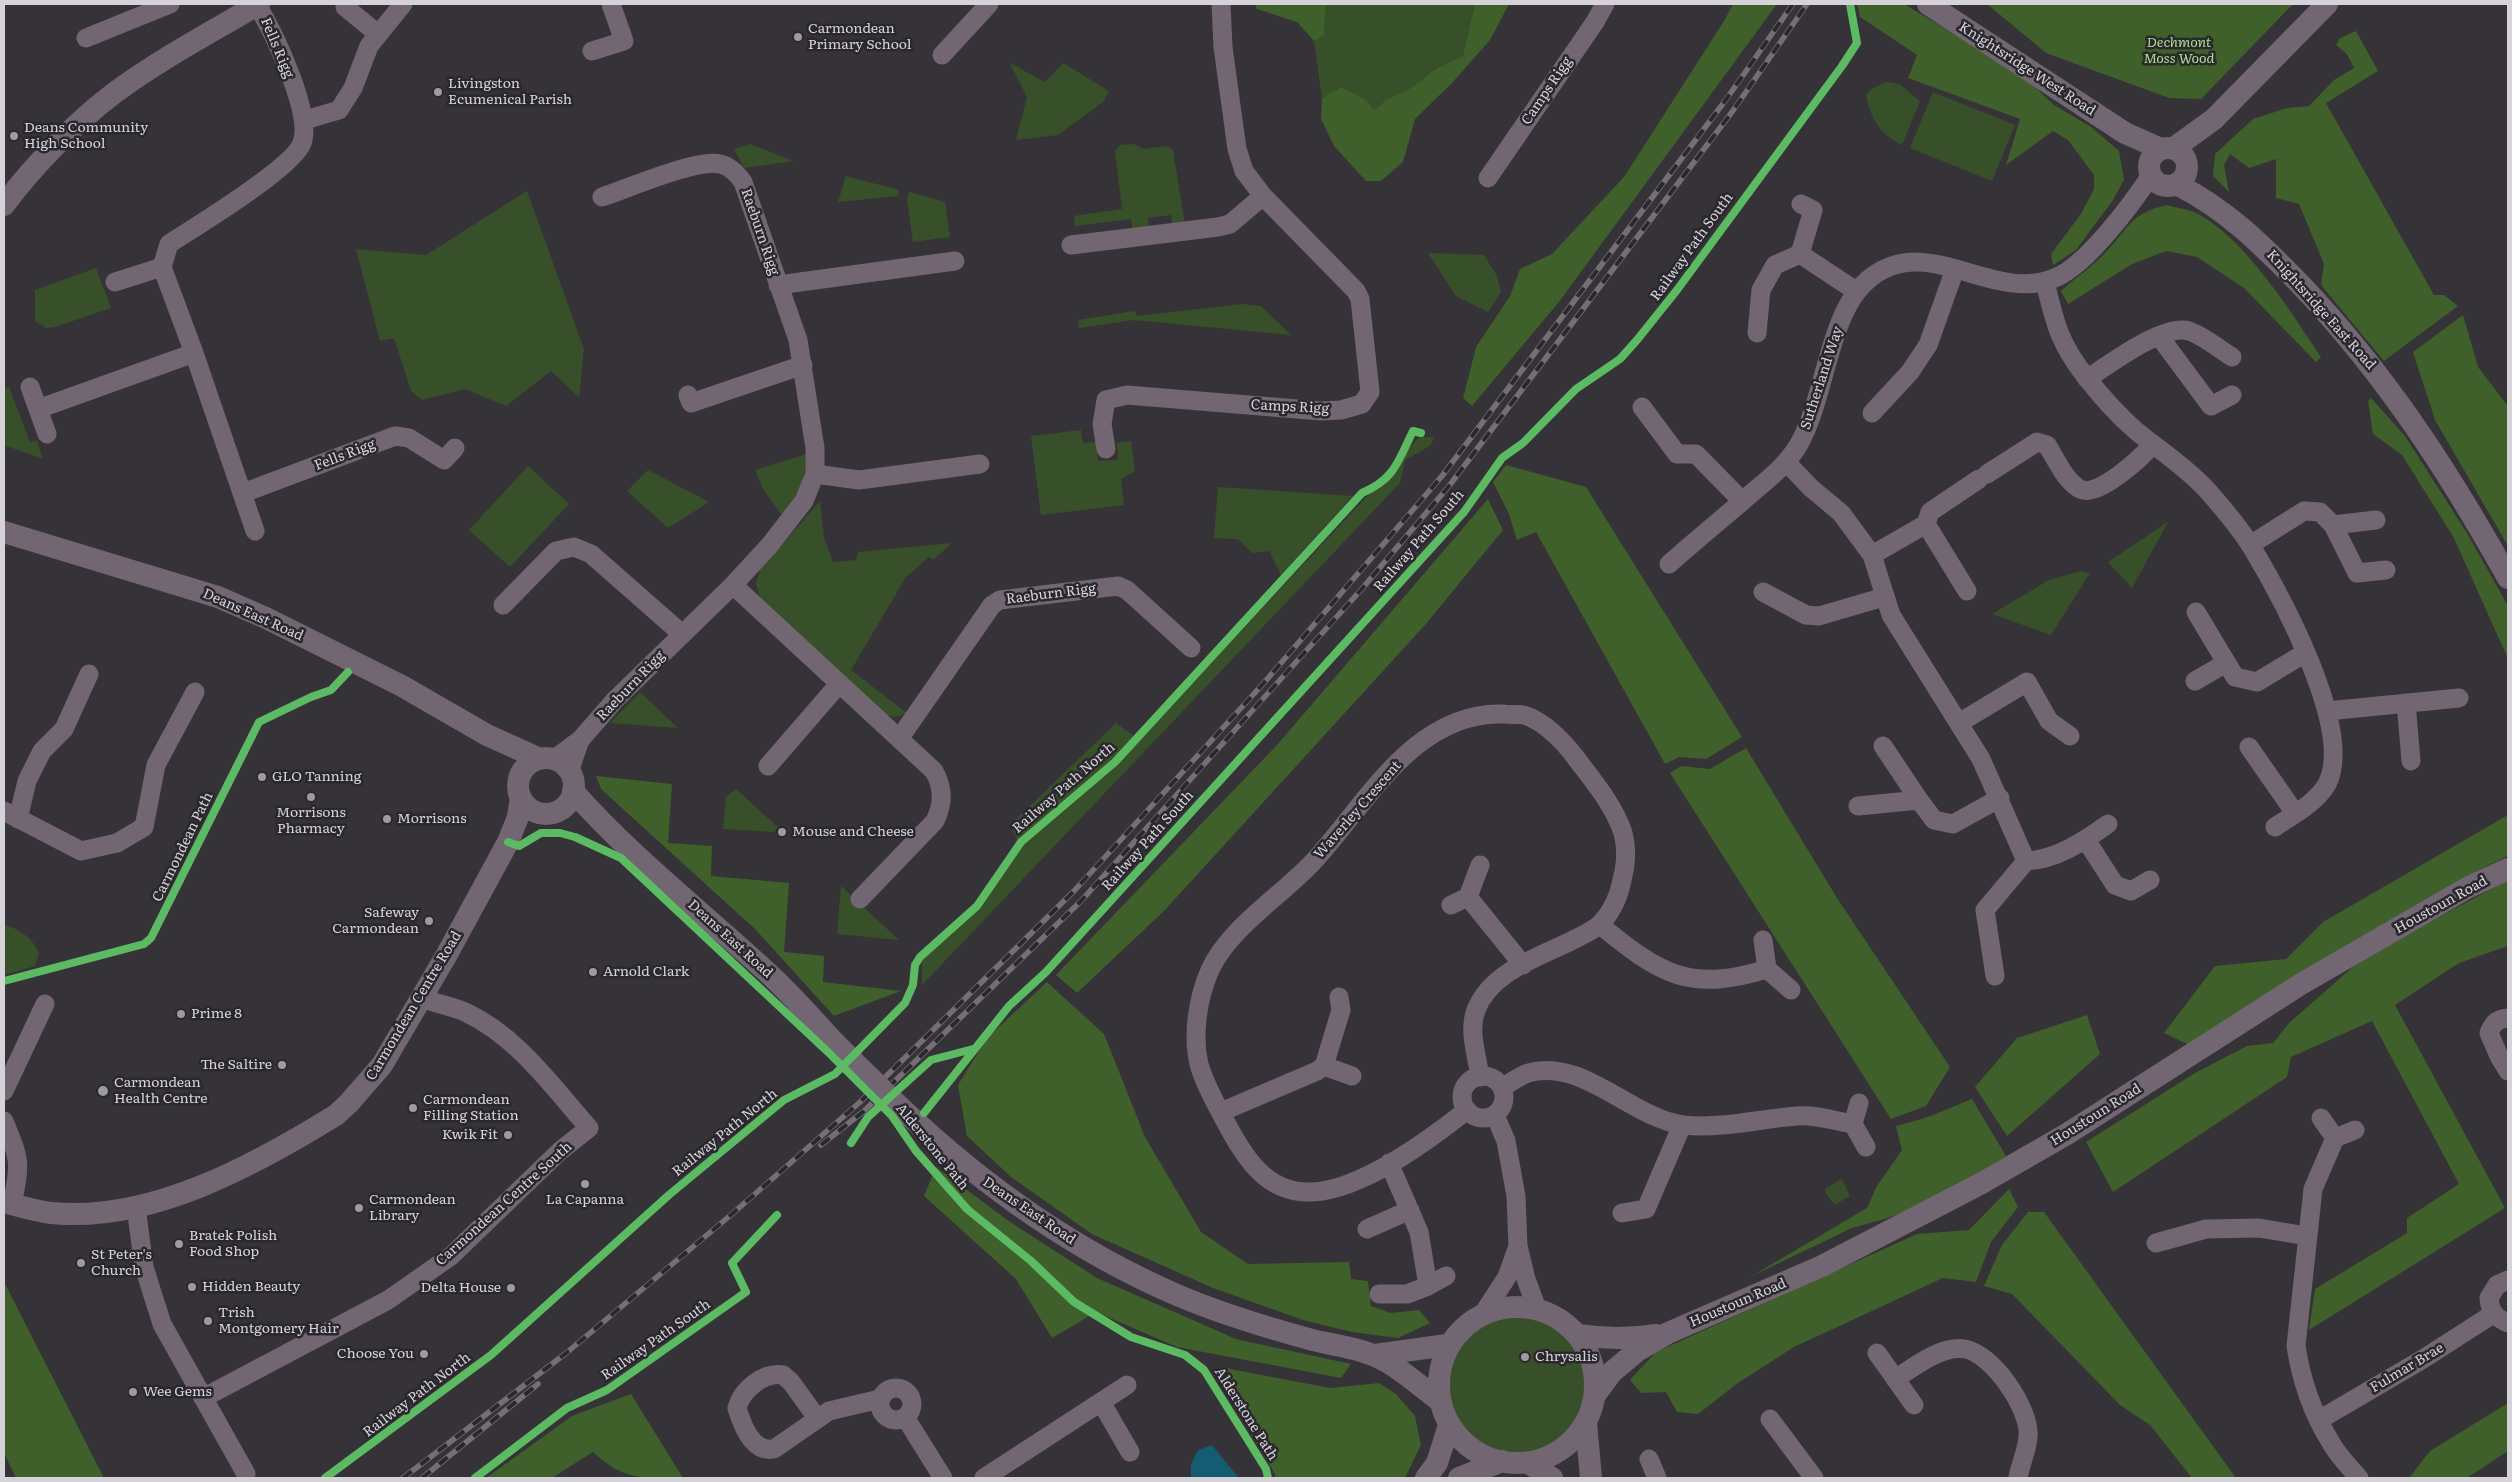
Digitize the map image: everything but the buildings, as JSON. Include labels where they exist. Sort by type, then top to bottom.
[{"type":"street","points":[[86,38],[115,33],[170,4]]},
{"type":"street","points":[[4,205],[19,184],[113,94],[258,4]]},
{"type":"street","name":"Fells Rigg","points":[[162,267],[169,244],[235,201],[293,158],[302,143],[305,120],[272,29],[258,4]]},
{"type":"street","points":[[305,120],[339,110],[353,88],[369,46],[404,4]]},
{"type":"street","points":[[592,51],[624,41],[611,4]]},
{"type":"street","points":[[942,55],[989,4]]},
{"type":"street","name":"Camps Rigg","points":[[1106,449],[1102,424],[1106,400],[1127,395],[1321,411],[1362,404],[1368,398],[1370,392],[1360,299],[1356,292],[1263,196],[1244,171],[1237,149],[1219,4]]},
{"type":"street","name":"Camps Rigg","points":[[1488,178],[1605,4]]},
{"type":"street","name":"Knightsridge West Road","points":[[1928,4],[2125,133],[2168,167]]},
{"type":"street","points":[[2168,167],[2327,4]]},
{"type":"street","points":[[344,7],[378,34]]},
{"type":"street","name":"Raeburn Rigg","points":[[559,771],[581,739],[615,700],[733,585],[786,526],[804,501],[815,474],[815,448],[798,340],[744,182],[736,173],[720,164],[702,163],[602,197]]},
{"type":"street","name":"Knightsridge East Road","points":[[2168,167],[2261,244],[2362,352],[2433,450],[2508,578]]},
{"type":"street","name":"Sutherland Way","points":[[1669,564],[1787,463],[1810,423],[1841,321],[1856,291],[1869,278],[1883,270],[1906,262],[1929,262],[2012,285],[2045,282],[2073,268],[2087,255],[2130,206],[2168,167]]},
{"type":"street","points":[[1071,245],[1230,224],[1263,196]]},
{"type":"street","points":[[1756,333],[1761,290],[1775,265],[1800,254],[1813,210],[1801,204]]},
{"type":"street","points":[[1800,254],[1856,291]]},
{"type":"street","name":"Raeburn Rigg","points":[[778,285],[956,261]]},
{"type":"street","points":[[115,282],[162,267],[194,353],[255,531]]},
{"type":"street","points":[[1872,413],[1910,372],[1928,345],[1955,269]]},
{"type":"street","points":[[2045,282],[2057,332],[2071,357],[2087,379],[2134,429],[2187,469],[2208,492],[2250,544],[2287,609],[2327,711],[2333,738],[2332,768],[2327,783],[2319,796],[2275,827]]},
{"type":"street","points":[[2087,379],[2137,346],[2175,330],[2189,331],[2232,357]]},
{"type":"street","points":[[2159,336],[2212,406],[2232,395]]},
{"type":"street","points":[[38,409],[194,353]]},
{"type":"street","points":[[688,395],[691,403],[803,365]]},
{"type":"street","points":[[30,387],[47,434]]},
{"type":"street","points":[[1642,407],[1678,454],[1700,448],[1742,501]]},
{"type":"street","name":"Fells Rigg","points":[[243,493],[395,436],[409,438],[443,460]]},
{"type":"street","points":[[1872,555],[1926,524],[1930,512],[2037,442],[2047,445],[2072,484],[2081,490],[2093,491],[2136,463],[2153,444]]},
{"type":"street","points":[[1787,463],[1810,488],[1840,513],[1872,555],[1884,597],[1901,634],[1981,759],[2000,798],[2026,861]]},
{"type":"street","points":[[815,474],[859,480],[980,464]]},
{"type":"street","points":[[2250,544],[2304,511],[2320,512],[2333,525],[2357,573],[2386,570]]},
{"type":"street","points":[[2333,525],[2376,520]]},
{"type":"street","points":[[1926,524],[1967,591]]},
{"type":"street","name":"Deans East Road","points":[[4,532],[218,597],[266,618],[402,686],[487,736],[559,771],[616,837],[769,973],[900,1108],[974,1174],[1020,1208],[1126,1270],[1177,1295],[1237,1317],[1308,1339],[1375,1356],[1440,1401]]},
{"type":"street","points":[[503,605],[556,551],[574,547],[591,554],[682,634]]},
{"type":"street","points":[[733,585],[934,771],[942,790],[942,807],[935,821],[860,899]]},
{"type":"street","name":"Raeburn Rigg","points":[[899,739],[992,605],[1000,600],[1118,586],[1127,590],[1191,648]]},
{"type":"street","points":[[1763,592],[1806,616],[1819,616],[1884,597]]},
{"type":"street","points":[[2196,612],[2235,677],[2257,682],[2305,653]]},
{"type":"street","points":[[2195,681],[2226,663]]},
{"type":"street","points":[[90,674],[64,729],[42,751],[11,815],[81,851],[117,843],[144,826],[156,765],[195,692]]},
{"type":"street","points":[[1959,723],[2026,682],[2049,721],[2070,736]]},
{"type":"street","points":[[768,766],[839,684]]},
{"type":"street","points":[[2327,711],[2459,698]]},
{"type":"street","points":[[2406,703],[2411,761]]},
{"type":"street","name":"Waverley Crescent","points":[[1467,1110],[1428,1141],[1389,1164],[1332,1189],[1314,1192],[1293,1191],[1276,1185],[1259,1173],[1246,1158],[1221,1112],[1198,1062],[1197,1026],[1209,971],[1230,939],[1296,881],[1330,844],[1380,781],[1407,754],[1434,734],[1460,719],[1495,714],[1525,715],[1546,728],[1569,748],[1608,803],[1623,834],[1626,856],[1619,892],[1612,909],[1600,925],[1506,974],[1485,994],[1476,1011],[1472,1030],[1480,1077]]},
{"type":"street","name":"Deans East Road","points":[[487,736],[520,790]]},
{"type":"street","points":[[1883,746],[1934,820],[1953,824],[2000,798]]},
{"type":"street","points":[[2249,746],[2296,813]]},
{"type":"street","points":[[526,767],[559,771],[570,800],[550,813],[532,811],[520,790],[526,767]]},
{"type":"street","name":"Carmondean Centre Road","points":[[8,1203],[53,1213],[97,1212],[136,1207],[236,1172],[336,1115],[369,1082],[382,1065],[473,909],[508,842],[518,817],[520,790]]},
{"type":"street","points":[[1858,806],[1919,800]]},
{"type":"street","name":"Deans East Road","points":[[550,813],[616,837]]},
{"type":"street","name":"Carmondean Centre Road","points":[[508,842],[529,823],[550,813]]},
{"type":"street","points":[[1995,976],[1985,910],[2026,861],[2042,860],[2086,840],[2108,824]]},
{"type":"street","points":[[2086,840],[2115,885],[2131,891],[2150,880]]},
{"type":"street","points":[[1480,865],[1459,901],[1523,965]]},
{"type":"street","name":"Houstoun Road","points":[[1595,1395],[1612,1372],[1637,1351],[1668,1333],[1822,1266],[1980,1184],[2067,1134],[2301,984],[2467,888],[2508,869]]},
{"type":"street","points":[[1600,925],[1631,950],[1665,971],[1686,977],[1706,980],[1738,978],[1767,969]]},
{"type":"street","points":[[1763,940],[1767,969],[1791,990]]},
{"type":"street","points":[[1221,1112],[1317,1071],[1324,1066],[1341,1010],[1339,997]]},
{"type":"street","name":"Carmondean Centre South","points":[[203,1398],[388,1300],[451,1256],[560,1151],[589,1128],[526,1056],[504,1037],[465,1012],[420,998]]},
{"type":"street","points":[[4,1091],[45,1004]]},
{"type":"street","points":[[2508,1018],[2500,1019],[2493,1024],[2489,1033],[2508,1071]]},
{"type":"street","points":[[1324,1066],[1352,1076]]},
{"type":"street","points":[[1502,1088],[1528,1073],[1555,1070],[1574,1074],[1653,1115],[1682,1125],[1727,1125],[1799,1115],[1853,1124]]},
{"type":"street","points":[[1480,1077],[1490,1078],[1502,1088],[1504,1102],[1495,1115],[1480,1118],[1467,1110],[1463,1102],[1465,1087],[1474,1078],[1480,1077]]},
{"type":"street","points":[[1859,1103],[1853,1124],[1866,1147]]},
{"type":"street","points":[[1495,1115],[1506,1141],[1516,1196],[1518,1246],[1526,1280],[1537,1309]]},
{"type":"street","points":[[2321,1118],[2335,1138]]},
{"type":"street","points":[[4,1121],[19,1159],[19,1173],[8,1203]]},
{"type":"street","points":[[1622,1213],[1646,1208],[1682,1125]]},
{"type":"street","points":[[2355,1130],[2335,1138],[2313,1188],[2296,1346],[2298,1364],[2319,1420],[2330,1442],[2359,1478]]},
{"type":"street","points":[[1389,1164],[1419,1232],[1428,1286]]},
{"type":"street","points":[[136,1207],[144,1267],[162,1324],[246,1474]]},
{"type":"street","points":[[1367,1229],[1410,1210]]},
{"type":"street","points":[[2156,1243],[2206,1229],[2259,1228],[2307,1236]]},
{"type":"street","points":[[1518,1246],[1507,1277],[1483,1314],[1460,1331],[1447,1345],[1440,1367],[1440,1401],[1449,1425],[1472,1449],[1490,1458],[1530,1464],[1552,1478]]},
{"type":"street","points":[[1379,1294],[1408,1294],[1446,1276]]},
{"type":"street","name":"Fulmar Brae","points":[[2319,1420],[2423,1359],[2501,1318],[2490,1306],[2492,1291],[2497,1284],[2508,1280]]},
{"type":"street","points":[[1483,1314],[1510,1307],[1537,1309],[1561,1320],[1578,1335],[1590,1354],[1594,1372],[1595,1395],[1586,1423],[1575,1438],[1557,1452],[1530,1464]]},
{"type":"street","name":"Houstoun Road","points":[[1578,1335],[1605,1339],[1638,1338],[1668,1333]]},
{"type":"street","name":"Deans East Road","points":[[1375,1356],[1447,1345]]},
{"type":"street","points":[[1895,1378],[1934,1356],[1949,1351],[1965,1349],[1987,1361],[2007,1381],[2023,1407],[2029,1436],[2018,1478]]},
{"type":"street","points":[[1877,1353],[1914,1405]]},
{"type":"street","points":[[984,1478],[1127,1385]]},
{"type":"street","points":[[817,1418],[829,1411],[876,1406],[897,1420],[905,1417],[912,1405],[907,1392],[892,1388],[886,1391],[876,1406]]},
{"type":"street","points":[[1101,1402],[1130,1452]]},
{"type":"street","points":[[905,1417],[944,1478]]},
{"type":"street","points":[[1770,1418],[1792,1434],[1814,1478]]},
{"type":"street","points":[[1586,1423],[1591,1478]]},
{"type":"street","points":[[1426,1478],[1437,1463],[1449,1425]]},
{"type":"street","points":[[1649,1459],[1657,1478]]},
{"type":"street","points":[[1459,1478],[1502,1461]]},
{"type":"green space","points":[[1255,4],[1326,4],[1324,36],[1314,41],[1297,22],[1257,9]]},
{"type":"green space","points":[[1326,4],[1475,4],[1476,6],[1463,56],[1437,68],[1409,89],[1387,99],[1374,110],[1341,87],[1322,98],[1314,41],[1324,36]]},
{"type":"green space","points":[[1475,4],[1509,4],[1490,40],[1452,83],[1415,119],[1403,162],[1381,181],[1366,181],[1334,146],[1321,119],[1322,98],[1341,87],[1366,100],[1374,110],[1387,99],[1409,89],[1437,68],[1463,56]]},
{"type":"green space","points":[[1733,4],[1777,4],[1559,302],[1472,406],[1463,398],[1476,347],[1510,296],[1520,269],[1552,254],[1624,177]]},
{"type":"green space","points":[[1857,4],[1904,4],[2021,74],[2054,105],[2091,127],[2119,151],[2124,180],[2113,200],[2076,250],[2053,265],[2051,254],[2081,214],[2094,189],[2094,175],[2068,140],[2053,131],[2006,165],[2020,119],[1908,78],[1917,55],[1860,17]]},
{"type":"green space","name":"Dechmont Moss Wood","points":[[1987,4],[2293,4],[2201,99],[2169,98],[2046,53]]},
{"type":"green space","points":[[2356,31],[2378,71],[2326,103],[2434,295],[2444,295],[2458,306],[2384,361],[2321,285],[2324,264],[2299,204],[2276,198],[2276,159],[2249,168],[2230,154],[2224,165],[2229,192],[2213,176],[2215,154],[2253,119],[2287,108],[2309,106],[2334,80],[2354,68],[2347,54],[2336,45],[2340,38]]},
{"type":"green space","points":[[1010,63],[1045,82],[1063,63],[1109,91],[1104,101],[1058,135],[1016,140],[1027,97]]},
{"type":"green space","points":[[1886,82],[1899,84],[1920,101],[1902,145],[1882,131],[1874,119],[1868,104],[1866,95],[1871,89]]},
{"type":"green space","points":[[1933,92],[2015,125],[1992,181],[1910,148]]},
{"type":"green space","points":[[750,144],[794,161],[744,168],[734,149]]},
{"type":"green space","points":[[1134,144],[1143,149],[1167,146],[1173,150],[1185,225],[1173,227],[1171,215],[1148,218],[1149,230],[1133,232],[1131,219],[1075,226],[1074,216],[1122,209],[1115,151],[1120,145]]},
{"type":"green space","points":[[846,176],[899,190],[898,196],[838,202]]},
{"type":"green space","points":[[527,191],[584,349],[579,397],[551,371],[506,406],[465,389],[422,400],[411,391],[394,338],[380,341],[356,249],[426,255]]},
{"type":"green space","points":[[909,192],[945,202],[950,237],[913,242],[907,199]]},
{"type":"green space","points":[[2167,205],[2194,212],[2212,223],[2248,256],[2281,297],[2321,357],[2316,362],[2244,288],[2197,257],[2166,251],[2132,264],[2068,304],[2061,291],[2100,258],[2137,217]]},
{"type":"green space","points":[[1428,253],[1484,255],[1497,276],[1501,292],[1488,312],[1456,296]]},
{"type":"green space","points":[[96,268],[111,308],[55,327],[46,328],[35,321],[35,290]]},
{"type":"green space","points":[[1243,304],[1261,306],[1291,335],[1134,320],[1079,328],[1078,320],[1135,311],[1136,316]]},
{"type":"green space","points":[[2463,315],[2478,367],[2508,406],[2508,546],[2435,420],[2413,352]]},
{"type":"green space","points":[[9,387],[30,442],[37,441],[43,459],[4,445],[4,389]]},
{"type":"green space","points":[[2371,398],[2405,436],[2467,533],[2508,606],[2508,659],[2454,538],[2402,455],[2373,434],[2368,401]]},
{"type":"green space","points":[[1081,430],[1083,443],[1096,442],[1098,461],[1118,460],[1117,443],[1131,441],[1135,471],[1121,479],[1124,505],[1041,515],[1031,436]]},
{"type":"green space","points":[[1420,437],[1434,437],[1430,446],[1405,460],[1400,483],[922,985],[922,960],[926,953],[978,906],[1020,846],[1010,825],[1116,723],[1139,740],[1371,492],[1387,483],[1407,452]]},
{"type":"green space","points":[[807,454],[805,472],[800,488],[784,518],[763,489],[755,470]]},
{"type":"green space","points":[[1506,465],[1586,487],[1742,737],[1706,759],[1679,757],[1665,764],[1536,532],[1517,540],[1509,514],[1493,482]]},
{"type":"green space","points":[[528,466],[569,504],[510,567],[469,530]]},
{"type":"green space","points":[[648,470],[709,502],[668,528],[627,491]]},
{"type":"green space","points":[[1218,487],[1353,496],[1281,575],[1269,551],[1252,553],[1238,539],[1214,538]]},
{"type":"green space","points":[[1488,499],[1503,530],[1425,625],[1164,911],[1077,993],[1056,975],[1277,745]]},
{"type":"green space","points":[[820,501],[824,538],[833,562],[856,560],[858,552],[952,543],[933,560],[929,557],[906,577],[851,670],[907,713],[895,717],[884,715],[761,600],[756,583],[760,570]]},
{"type":"green space","points":[[2168,522],[2132,588],[2108,562]]},
{"type":"green space","points":[[2081,571],[2090,573],[2051,635],[1992,614],[2049,580]]},
{"type":"green space","points":[[640,692],[678,728],[610,723]]},
{"type":"green space","points":[[1746,748],[1837,898],[1950,1067],[1926,1106],[1891,1119],[1670,773],[1681,766],[1710,769]]},
{"type":"green space","points":[[596,776],[672,784],[668,843],[712,846],[711,876],[789,883],[784,952],[824,956],[823,982],[901,991],[834,1016],[755,929],[601,789]]},
{"type":"green space","points":[[736,789],[779,828],[774,832],[723,829],[726,797]]},
{"type":"green space","points":[[2508,815],[2508,856],[2485,867],[2189,1045],[2164,1033],[2215,966],[2286,959],[2323,922]]},
{"type":"green space","points":[[2508,880],[2508,946],[2459,963],[2395,1005],[2505,1208],[2309,1330],[2315,1289],[2407,1233],[2407,1218],[2459,1184],[2372,1021],[2291,1057],[2287,1077],[2113,1192],[2086,1142],[2195,1073],[2247,1046],[2273,1043],[2289,1023],[2363,958]]},
{"type":"green space","points":[[841,886],[899,940],[837,934]]},
{"type":"green space","points":[[4,925],[21,932],[33,943],[39,953],[35,966],[4,975]]},
{"type":"green space","points":[[1047,982],[1104,1034],[1145,1137],[1201,1232],[1248,1264],[1349,1262],[1351,1279],[1368,1281],[1371,1306],[1391,1313],[1419,1310],[1430,1323],[1398,1338],[1352,1332],[1303,1320],[1213,1288],[1092,1234],[1011,1177],[967,1136],[958,1085],[987,1038]]},
{"type":"green space","points":[[2087,1015],[2100,1054],[2007,1136],[1975,1087],[2017,1038]]},
{"type":"green space","points":[[1972,1099],[2006,1156],[1926,1204],[1888,1218],[1852,1228],[1750,1277],[1867,1208],[1877,1186],[1902,1150],[1896,1126],[1928,1117]]},
{"type":"green space","points":[[936,1167],[1010,1222],[1097,1278],[1236,1339],[1351,1364],[1341,1378],[1177,1347],[1096,1312],[1052,1338],[1016,1279],[924,1196]]},
{"type":"green space","points":[[1842,1179],[1850,1196],[1836,1204],[1832,1202],[1825,1191],[1826,1188]]},
{"type":"green space","points":[[2009,1189],[2018,1207],[1991,1242],[1976,1282],[1943,1278],[1794,1347],[1738,1383],[1698,1414],[1677,1412],[1666,1392],[1641,1393],[1630,1380],[1656,1352],[1917,1234],[1969,1230]]},
{"type":"green space","points":[[2028,1212],[2044,1212],[2236,1478],[2192,1478],[2150,1425],[2120,1405],[2012,1294],[1984,1286],[2002,1245]]},
{"type":"green space","points":[[4,1282],[104,1478],[16,1478],[4,1453]]},
{"type":"green space","points":[[1518,1316],[1532,1317],[1545,1321],[1567,1336],[1582,1358],[1586,1371],[1586,1399],[1582,1412],[1567,1434],[1545,1449],[1532,1453],[1518,1454],[1504,1453],[1491,1449],[1469,1434],[1454,1412],[1450,1399],[1449,1385],[1450,1371],[1454,1358],[1469,1336],[1491,1321],[1504,1317]]},
{"type":"green space","points":[[1225,1368],[1330,1388],[1379,1383],[1396,1394],[1415,1416],[1421,1445],[1405,1478],[1275,1478],[1275,1474],[1219,1380]]},
{"type":"green space","points":[[631,1394],[683,1478],[634,1476],[614,1468],[593,1452],[552,1478],[486,1478],[572,1416]]},
{"type":"green space","points":[[2508,1403],[2508,1451],[2467,1478],[2409,1478],[2430,1451]]},
{"type":"water","points":[[1212,1445],[1239,1478],[1191,1478],[1191,1464],[1198,1450]]},
{"type":"railway","points":[[403,1478],[565,1354],[732,1214],[859,1103],[1074,891],[1262,685],[1442,476],[1725,101],[1793,4]]},
{"type":"railway","points":[[821,1145],[864,1111],[1081,901],[1360,591],[1449,486],[1732,112],[1807,4]]},
{"type":"railway","points":[[422,1478],[538,1384]]},
{"type":"cycle path","name":"Railway Path South","points":[[924,1113],[1009,1006],[1046,972],[1464,512],[1502,458],[1523,443],[1576,389],[1620,359],[1637,340],[1677,290],[1857,43],[1850,4]]},
{"type":"cycle path","name":"Railway Path North","points":[[325,1478],[491,1355],[670,1194],[784,1100],[835,1074],[905,1003],[913,985],[915,965],[920,957],[977,906],[1021,842],[1115,762],[1362,493],[1373,488],[1389,475],[1399,460],[1413,431],[1421,433]]},
{"type":"cycle path","name":"Carmondean Path","points":[[4,981],[144,944],[151,938],[259,722],[311,697],[331,690],[348,672]]},
{"type":"cycle path","name":"Alderstone Path","points":[[508,842],[519,846],[541,833],[560,833],[575,837],[621,858],[828,1052],[892,1116],[916,1151],[967,1209],[1031,1261],[1074,1302],[1131,1337],[1185,1355],[1204,1370],[1266,1469],[1268,1478]]},
{"type":"cycle path","points":[[851,1143],[868,1117],[931,1060],[973,1049]]},
{"type":"cycle path","name":"Railway Path South","points":[[475,1478],[567,1408],[607,1390],[746,1292],[732,1263],[777,1215]]},
{"type":"place","name":"Carmondean Primary School","points":[[798,37]]},
{"type":"place","name":"Livingston Ecumenical Parish","points":[[438,92]]},
{"type":"place","name":"Deans Community High School","points":[[14,136]]},
{"type":"place","name":"GLO Tanning","points":[[262,777]]},
{"type":"place","name":"Morrisons Pharmacy","points":[[311,797]]},
{"type":"place","name":"Morrisons","points":[[387,819]]},
{"type":"place","name":"Mouse and Cheese","points":[[782,832]]},
{"type":"place","name":"Safeway Carmondean","points":[[429,921]]},
{"type":"place","name":"Arnold Clark","points":[[593,972]]},
{"type":"place","name":"Prime 8","points":[[181,1014]]},
{"type":"place","name":"The Saltire","points":[[282,1065]]},
{"type":"place","name":"Carmondean Health Centre","points":[[103,1091]]},
{"type":"place","name":"Carmondean Filling Station","points":[[413,1108]]},
{"type":"place","name":"Kwik Fit","points":[[508,1135]]},
{"type":"place","name":"La Capanna","points":[[585,1184]]},
{"type":"place","name":"Carmondean Library","points":[[359,1208]]},
{"type":"place","name":"Bratek Polish Food Shop","points":[[179,1244]]},
{"type":"place","name":"St Peter's Church","points":[[81,1263]]},
{"type":"place","name":"Hidden Beauty","points":[[192,1287]]},
{"type":"place","name":"Delta House","points":[[511,1288]]},
{"type":"place","name":"Trish Montgomery Hair","points":[[208,1321]]},
{"type":"place","name":"Choose You","points":[[424,1354]]},
{"type":"place","name":"Chrysalis","points":[[1525,1357]]},
{"type":"place","name":"Wee Gems","points":[[133,1392]]}]
